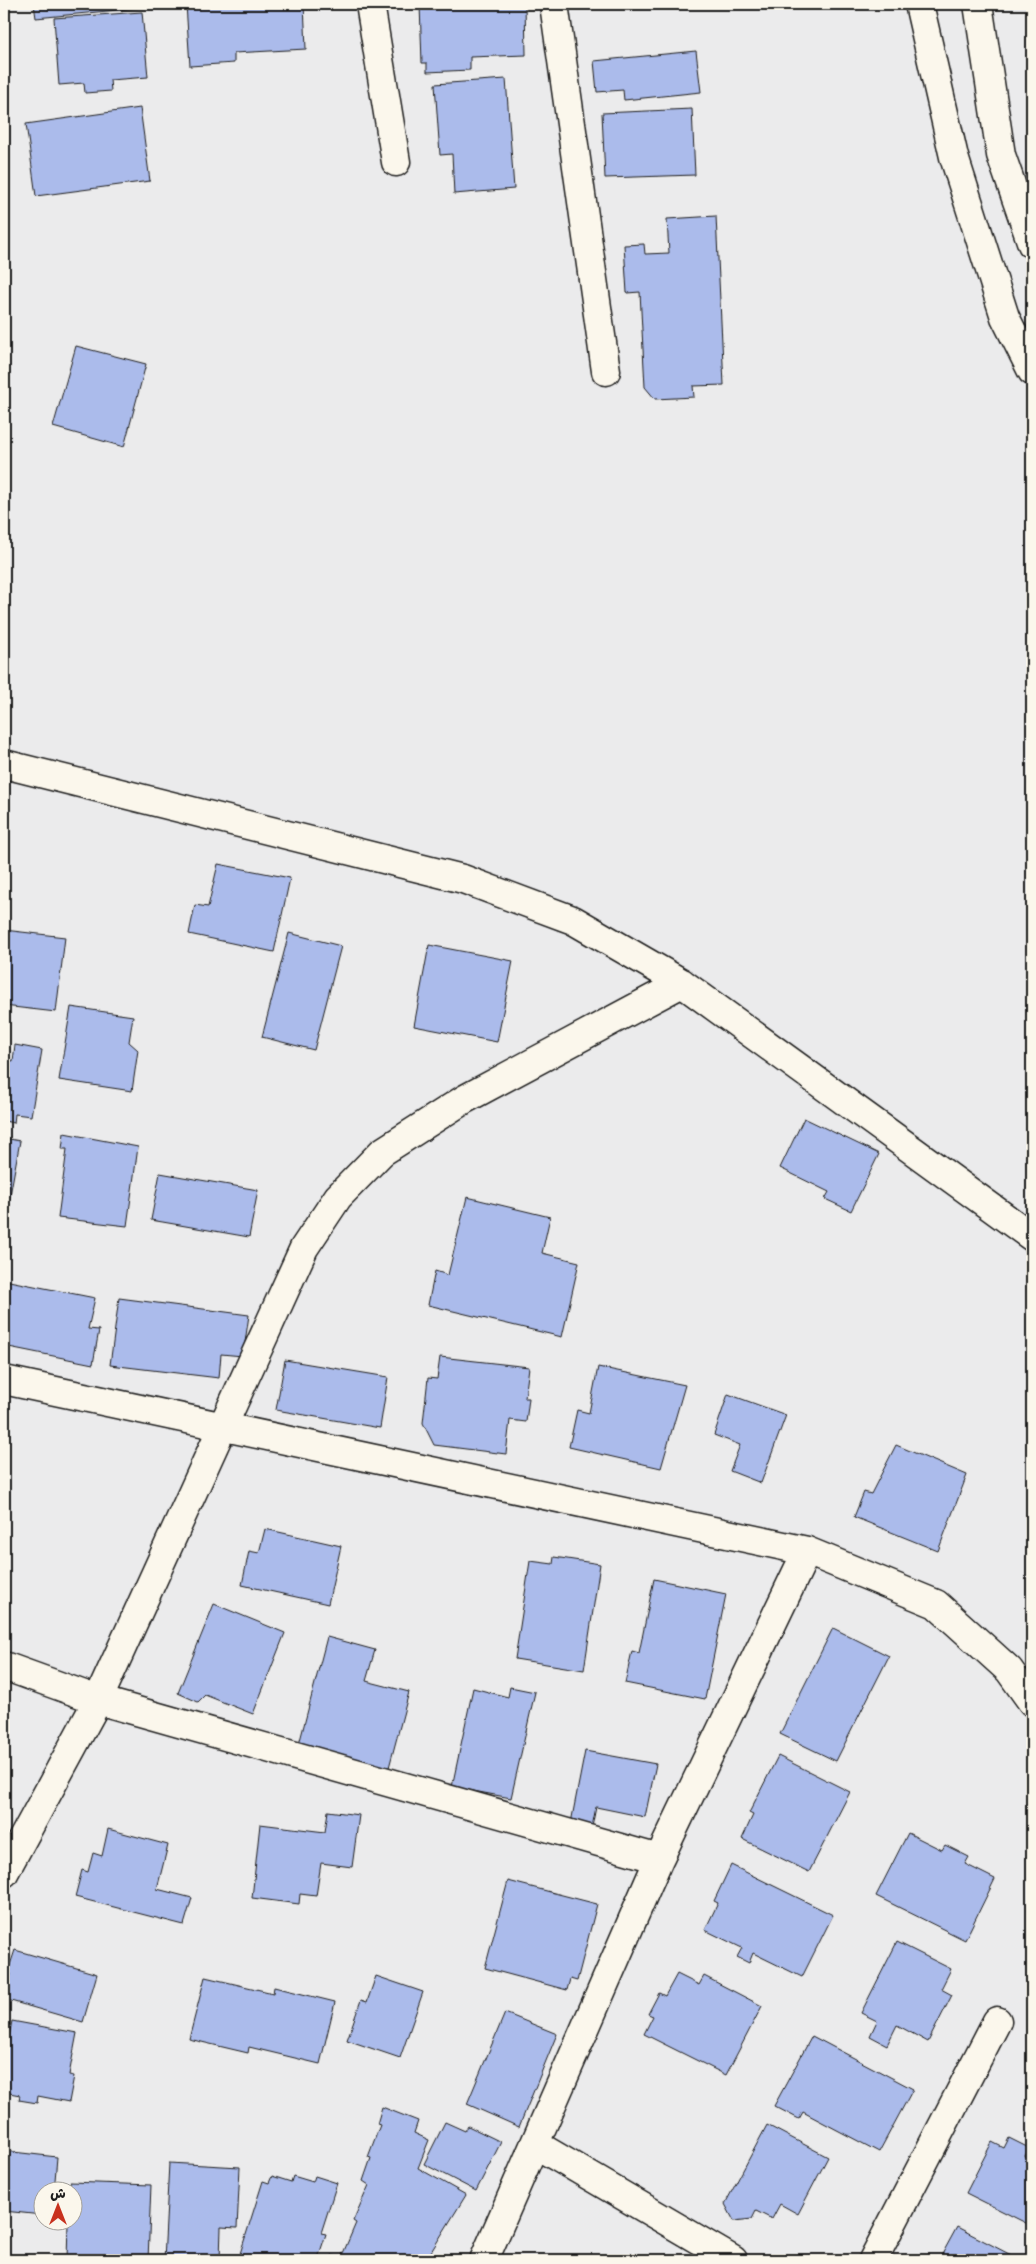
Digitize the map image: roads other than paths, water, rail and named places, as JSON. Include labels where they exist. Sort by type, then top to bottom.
[{"type":"street","points":[[370,4],[396,162]]},
{"type":"street","points":[[554,4],[606,371]]},
{"type":"street","points":[[919,4],[954,156],[1005,317],[1032,371]]},
{"type":"street","points":[[978,4],[1001,155],[1032,244]]},
{"type":"street","points":[[4,764],[463,879],[573,920],[682,983],[1032,1237]]},
{"type":"street","points":[[4,1874],[98,1700],[304,1248],[338,1198],[382,1152],[465,1099],[682,983]]},
{"type":"street","points":[[4,1380],[806,1550],[936,1604],[1009,1670],[1032,1702]]},
{"type":"street","points":[[484,2260],[659,1859],[806,1550]]},
{"type":"street","points":[[4,1666],[98,1700],[659,1859]]},
{"type":"street","points":[[873,2260],[996,2021]]},
{"type":"street","points":[[535,2144],[733,2260]]}]
